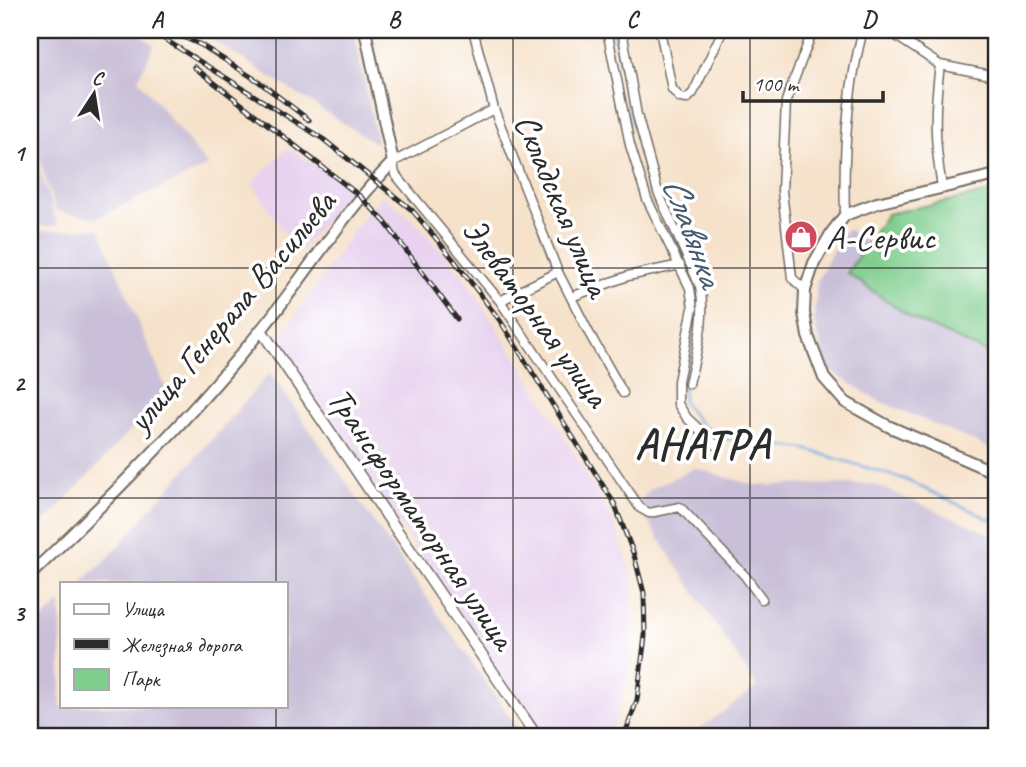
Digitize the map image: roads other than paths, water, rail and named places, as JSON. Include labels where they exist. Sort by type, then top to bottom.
[{"type":"main road","points":[[365,31],[379,30]]},
{"type":"main road","name":"Элеваторная улица","points":[[365,31],[393,162]]},
{"type":"main road","name":"улица Генерала Васильева","points":[[30,575],[192,410],[261,330],[361,197],[393,162]]},
{"type":"main road","points":[[996,175],[877,203],[845,215],[822,247],[805,290],[804,313],[808,336],[824,378],[845,402],[888,426],[996,473]]},
{"type":"street","name":"Складская улица","points":[[473,30],[494,109],[558,272],[623,394]]},
{"type":"street","points":[[607,30],[630,145],[647,199],[690,288],[693,307],[678,381],[678,404],[688,418],[716,445]]},
{"type":"street","points":[[622,30],[637,115],[658,192],[702,295],[703,313],[689,384]]},
{"type":"street","points":[[660,30],[672,89],[680,98],[687,99],[693,93],[723,30]]},
{"type":"street","points":[[805,290],[792,278],[782,191],[786,101],[813,30]]},
{"type":"street","points":[[845,215],[844,171],[852,80],[863,30]]},
{"type":"street","points":[[887,30],[940,65],[996,76]]},
{"type":"street","points":[[940,65],[935,133],[942,187]]},
{"type":"street","name":"улица Генерала Васильева","points":[[393,162],[494,109]]},
{"type":"street","name":"Элеваторная улица","points":[[393,162],[395,174],[500,301],[640,508],[649,513],[680,507],[745,576],[762,599]]},
{"type":"street","points":[[571,298],[628,276],[680,265]]},
{"type":"street","points":[[500,301],[558,272]]},
{"type":"street","name":"Трансформаторная улица","points":[[261,330],[537,737]]},
{"type":"waterway","name":"Славянка","points":[[613,30],[629,110],[652,196],[681,253]]},
{"type":"waterway","name":"Славянка","points":[[684,259],[695,287],[698,316],[684,376],[683,402],[701,425],[722,438],[805,449],[904,479],[996,522]]},
{"type":"railway","points":[[150,30],[323,139],[412,210],[501,322],[614,503],[634,555],[644,593],[645,636],[637,700],[624,737]]},
{"type":"railway","points":[[168,30],[201,45],[258,81],[309,120]]},
{"type":"railway","points":[[194,67],[361,197],[385,222],[457,319]]},
{"type":"place","name":"А-Сервис","points":[[801,237]]},
{"type":"district","name":"АНАТРА","points":[[703,443]]}]
